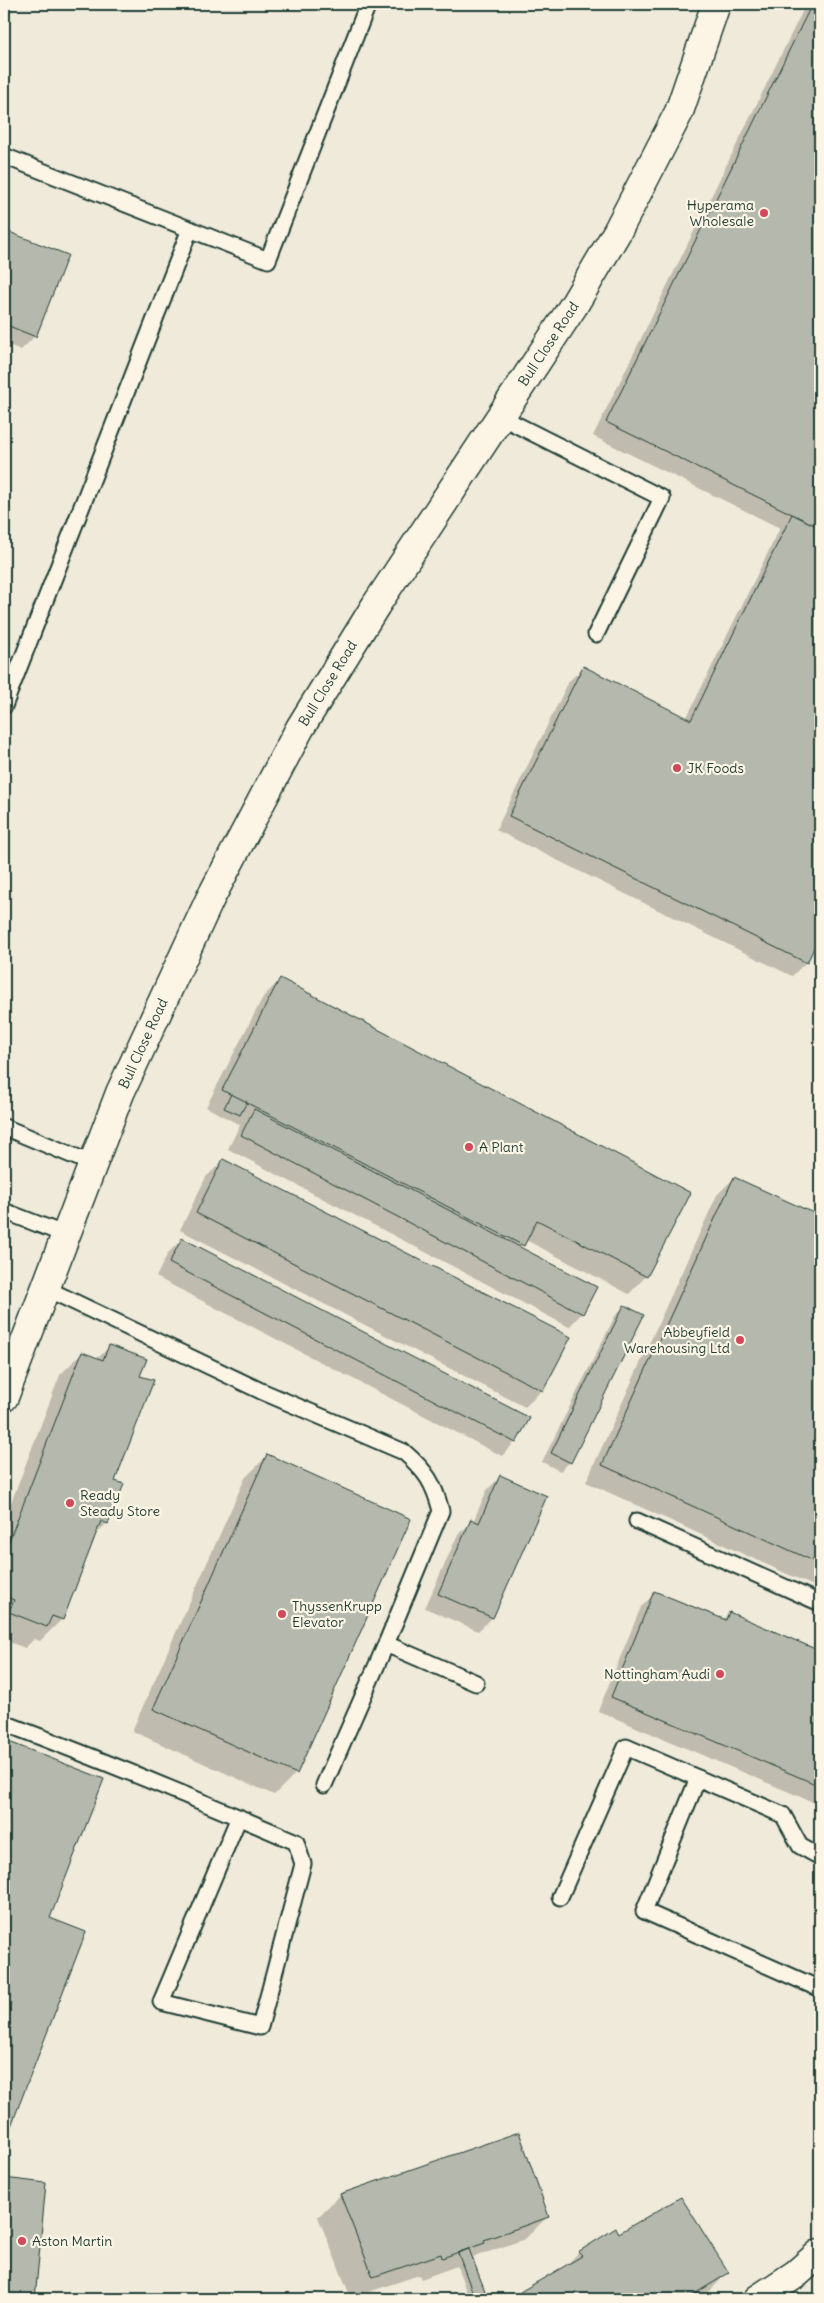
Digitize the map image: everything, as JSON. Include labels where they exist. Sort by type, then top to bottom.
[{"type":"street","name":"Bull Close Road","points":[[4,1397],[12,1350],[46,1288],[120,1094],[210,899],[300,728],[376,605],[574,305],[617,232],[680,112],[716,4]]},
{"type":"street","points":[[758,2299],[796,2274],[820,2252]]},
{"type":"lane","points":[[4,156],[268,260],[368,4]]},
{"type":"lane","points":[[4,706],[190,229]]},
{"type":"lane","points":[[501,418],[662,498],[596,634]]},
{"type":"lane","points":[[4,1127],[93,1164]]},
{"type":"lane","points":[[4,1211],[66,1235]]},
{"type":"lane","points":[[46,1288],[261,1391],[404,1452],[419,1464],[435,1487],[441,1511],[386,1644],[324,1785]]},
{"type":"lane","points":[[637,1520],[820,1602]]},
{"type":"lane","points":[[386,1644],[476,1683]]},
{"type":"lane","points":[[4,1723],[108,1762],[296,1842],[303,1864],[260,2027],[162,2002],[239,1818]]},
{"type":"lane","points":[[560,1897],[626,1747],[783,1815],[800,1846],[820,1857]]},
{"type":"lane","points":[[698,1778],[644,1911],[820,1989]]},
{"type":"building","name":"Hyperama Wholesale","points":[[812,4],[820,4],[820,528],[606,422]]},
{"type":"building","points":[[4,230],[68,255],[36,337],[4,324]]},
{"type":"building","name":"JK Foods","points":[[792,514],[820,528],[820,935],[807,963],[509,816],[583,666],[691,720]]},
{"type":"building","name":"A Plant","points":[[280,978],[691,1193],[647,1277],[537,1220],[524,1246],[222,1090]]},
{"type":"building","points":[[231,1094],[247,1102],[240,1115],[224,1108]]},
{"type":"building","points":[[254,1109],[597,1287],[583,1314],[241,1135]]},
{"type":"building","points":[[223,1159],[571,1337],[543,1391],[196,1213]]},
{"type":"building","name":"Abbeyfield Warehousing Ltd","points":[[734,1177],[820,1216],[820,1564],[602,1465]]},
{"type":"building","points":[[182,1238],[530,1418],[516,1443],[169,1263]]},
{"type":"building","points":[[624,1305],[644,1315],[571,1463],[551,1453]]},
{"type":"building","name":"Ready Steady Store","points":[[109,1345],[147,1359],[140,1376],[154,1380],[115,1481],[124,1484],[108,1524],[101,1521],[63,1620],[52,1616],[47,1627],[9,1612],[14,1600],[4,1596],[4,1554],[82,1352],[103,1360]]},
{"type":"building","name":"ThyssenKrupp Elevator","points":[[267,1454],[411,1519],[297,1774],[153,1709]]},
{"type":"building","points":[[500,1475],[547,1496],[493,1618],[438,1594],[471,1519],[479,1523]]},
{"type":"building","name":"Nottingham Audi","points":[[654,1591],[726,1620],[729,1612],[820,1651],[820,1786],[611,1697]]},
{"type":"building","points":[[4,1740],[104,1779],[50,1918],[86,1932],[6,2139],[4,2138]]},
{"type":"building","points":[[519,2132],[549,2217],[484,2240],[485,2243],[442,2258],[441,2254],[373,2277],[340,2194]]},
{"type":"building","name":"Aston Martin","points":[[4,2178],[46,2183],[35,2299],[4,2299]]},
{"type":"building","points":[[681,2197],[729,2273],[686,2299],[525,2299],[520,2292],[582,2256],[578,2252],[616,2228],[619,2233]]},
{"type":"building","points":[[469,2249],[488,2299],[475,2299],[458,2253]]},
{"type":"place","name":"Hyperama Wholesale","points":[[764,213]]},
{"type":"place","name":"JK Foods","points":[[677,768]]},
{"type":"place","name":"A Plant","points":[[469,1147]]},
{"type":"place","name":"Abbeyfield Warehousing Ltd","points":[[740,1340]]},
{"type":"place","name":"Ready Steady Store","points":[[70,1503]]},
{"type":"place","name":"ThyssenKrupp Elevator","points":[[282,1614]]},
{"type":"place","name":"Nottingham Audi","points":[[720,1674]]},
{"type":"place","name":"Aston Martin","points":[[22,2241]]}]
